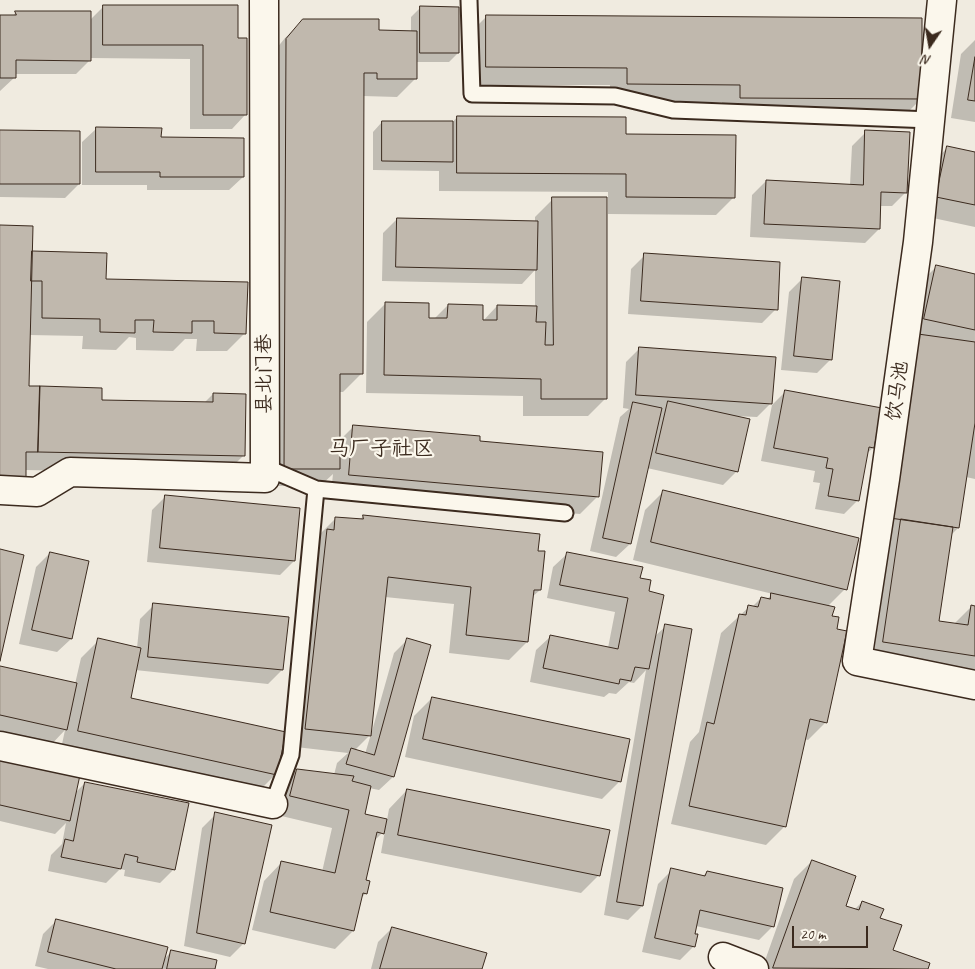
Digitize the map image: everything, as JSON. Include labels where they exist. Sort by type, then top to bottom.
[{"type":"street","name":"县北门巷","points":[[264,0],[265,467]]},
{"type":"street","name":"饮马池","points":[[942,0],[918,242],[885,480],[857,661],[975,685]]},
{"type":"street","points":[[0,490],[37,492],[70,472],[265,478],[265,467]]},
{"type":"street","points":[[0,746],[273,804]]},
{"type":"street","points":[[723,957],[754,969]]},
{"type":"lane","points":[[469,0],[472,94],[615,96],[673,110],[930,120]]},
{"type":"lane","points":[[265,467],[316,488],[566,513]]},
{"type":"lane","points":[[273,804],[292,756],[316,488]]},
{"type":"building","points":[[103,5],[238,5],[238,38],[247,38],[247,115],[203,115],[203,45],[103,45]]},
{"type":"building","points":[[420,6],[459,7],[459,53],[420,53]]},
{"type":"building","points":[[15,11],[91,11],[91,61],[16,60],[16,78],[0,78],[0,15],[16,15]]},
{"type":"building","points":[[486,15],[922,18],[922,99],[740,98],[740,85],[627,84],[627,68],[486,67]]},
{"type":"building","points":[[303,19],[379,19],[379,30],[417,31],[417,79],[377,79],[377,73],[364,73],[363,374],[340,374],[340,469],[284,469],[286,39]]},
{"type":"building","points":[[975,57],[975,101],[968,100]]},
{"type":"building","points":[[457,116],[626,117],[626,134],[736,135],[735,198],[626,197],[626,174],[457,173]]},
{"type":"building","points":[[382,121],[453,121],[453,162],[382,161]]},
{"type":"building","points":[[96,127],[162,128],[161,137],[244,138],[244,177],[160,177],[160,172],[96,172]]},
{"type":"building","points":[[0,130],[80,131],[80,184],[0,184]]},
{"type":"building","points":[[865,130],[910,132],[907,193],[881,192],[880,229],[764,224],[766,180],[863,185]]},
{"type":"building","points":[[947,146],[975,152],[975,205],[936,197]]},
{"type":"building","points":[[552,197],[607,197],[607,399],[541,399],[541,379],[384,375],[385,302],[429,303],[429,318],[447,318],[448,304],[483,305],[483,320],[497,320],[497,305],[537,306],[536,322],[546,322],[545,345],[553,345]]},
{"type":"building","points":[[397,218],[538,221],[537,270],[396,267]]},
{"type":"building","points":[[0,225],[33,226],[29,386],[40,386],[38,452],[26,452],[26,480],[0,479]]},
{"type":"building","points":[[32,251],[107,253],[106,279],[248,282],[246,334],[214,333],[214,321],[192,321],[192,333],[153,332],[154,320],[135,320],[135,333],[100,332],[100,319],[42,318],[42,281],[31,281]]},
{"type":"building","points":[[644,253],[780,262],[778,310],[641,301]]},
{"type":"building","points":[[936,265],[975,274],[975,330],[924,319]]},
{"type":"building","points":[[802,277],[840,281],[832,360],[794,356]]},
{"type":"building","points":[[918,334],[975,342],[975,423],[959,528],[890,518]]},
{"type":"building","points":[[639,347],[776,357],[772,404],[636,395]]},
{"type":"building","points":[[40,386],[102,388],[102,400],[213,402],[213,393],[246,394],[245,456],[38,452]]},
{"type":"building","points":[[785,390],[882,408],[874,448],[869,447],[859,501],[828,496],[833,469],[826,468],[828,458],[774,448]]},
{"type":"building","points":[[668,401],[750,419],[738,472],[656,453]]},
{"type":"building","points":[[633,402],[662,408],[631,544],[603,538]]},
{"type":"building","points":[[353,425],[480,436],[480,441],[603,452],[599,497],[349,475]]},
{"type":"building","points":[[663,490],[859,538],[847,590],[651,542]]},
{"type":"building","points":[[165,495],[300,508],[295,561],[160,548]]},
{"type":"building","points":[[363,515],[540,534],[538,551],[545,551],[541,590],[534,590],[528,642],[466,635],[471,587],[388,577],[371,736],[305,729],[327,529],[334,530],[335,517],[363,519]]},
{"type":"building","points":[[901,519],[953,527],[939,621],[968,625],[971,605],[975,606],[975,656],[883,642]]},
{"type":"building","points":[[0,549],[24,555],[0,661]]},
{"type":"building","points":[[50,552],[89,561],[72,639],[32,630]]},
{"type":"building","points":[[567,552],[643,567],[640,578],[651,580],[649,591],[664,595],[649,669],[635,667],[631,681],[620,679],[619,684],[543,668],[550,635],[618,649],[628,598],[560,585]]},
{"type":"building","points":[[771,593],[835,607],[832,616],[839,617],[837,629],[847,631],[827,723],[810,719],[786,827],[689,806],[707,722],[714,724],[739,614],[746,615],[748,605],[758,607],[761,597],[770,599]]},
{"type":"building","points":[[153,603],[289,617],[283,670],[148,657]]},
{"type":"building","points":[[665,624],[692,629],[643,906],[617,902]]},
{"type":"building","points":[[98,638],[141,648],[131,698],[286,732],[277,775],[78,731]]},
{"type":"building","points":[[407,638],[431,645],[394,777],[346,764],[351,748],[374,755]]},
{"type":"building","points":[[0,666],[77,683],[67,730],[0,715]]},
{"type":"building","points":[[432,697],[630,739],[621,782],[423,739]]},
{"type":"building","points":[[0,757],[80,775],[70,821],[0,805]]},
{"type":"building","points":[[297,769],[354,776],[352,781],[371,786],[365,814],[387,819],[384,834],[377,832],[366,880],[370,881],[367,894],[363,893],[354,931],[270,912],[281,861],[335,873],[349,810],[290,796]]},
{"type":"building","points":[[85,782],[189,803],[175,870],[137,862],[138,857],[125,854],[121,869],[61,857],[65,839],[73,841]]},
{"type":"building","points":[[407,789],[610,830],[600,876],[398,835]]},
{"type":"building","points":[[215,812],[272,825],[245,944],[197,933]]},
{"type":"building","points":[[812,860],[856,876],[846,906],[859,910],[862,901],[884,909],[880,918],[902,925],[893,950],[930,963],[928,969],[773,968]]},
{"type":"building","points":[[671,868],[705,876],[707,871],[783,888],[774,927],[700,910],[695,934],[698,934],[695,947],[655,938]]},
{"type":"building","points":[[56,919],[168,947],[162,969],[116,969],[48,952]]},
{"type":"building","points":[[392,927],[487,953],[482,969],[380,969]]},
{"type":"building","points":[[171,950],[217,960],[215,969],[167,969]]},
{"type":"district","name":"马厂子社区","points":[[381,449]]}]
